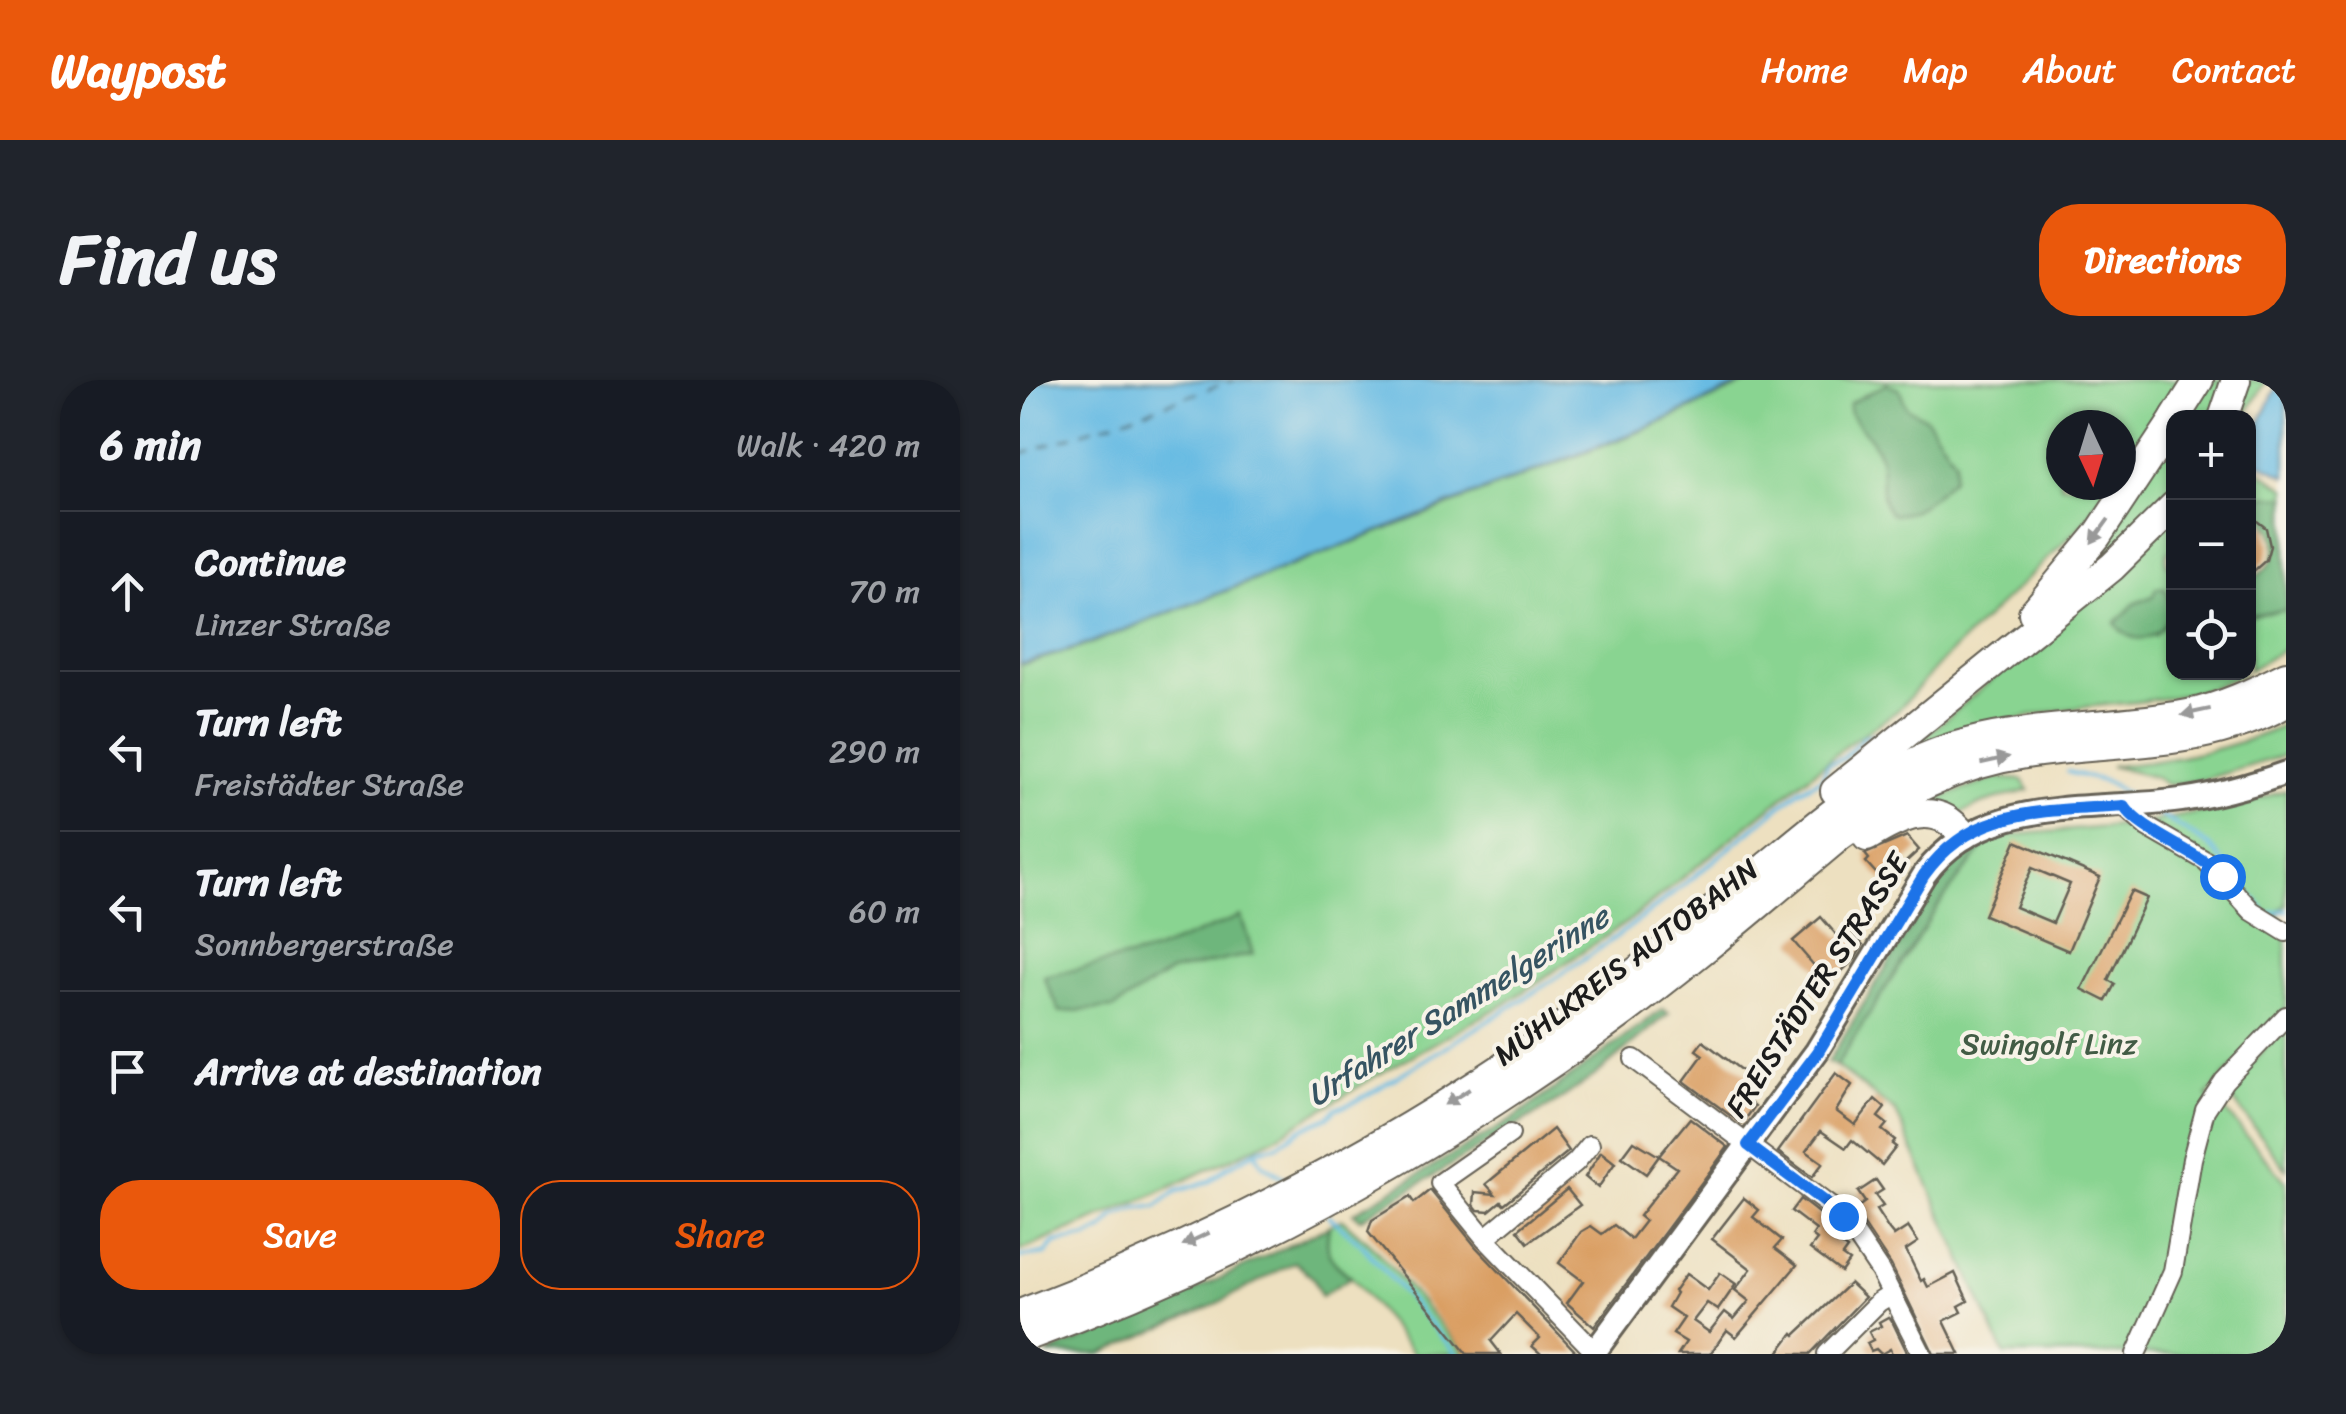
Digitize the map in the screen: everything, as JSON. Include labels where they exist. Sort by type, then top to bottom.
[{"type":"highway","points":[[2180,410],[2199,380]]},
{"type":"highway","points":[[2227,410],[2236,380]]},
{"type":"highway","points":[[1964,684],[2066,576],[2131,488],[2166,432]]},
{"type":"highway","points":[[1786,850],[1838,789],[2112,567],[2166,514]]},
{"type":"highway","name":"MÜHLKREIS AUTOBAHN","points":[[1329,1193],[1438,1109],[1564,1025],[1869,787],[1906,766],[1955,746],[2031,729],[2191,714],[2260,690],[2286,676]]},
{"type":"highway","name":"MÜHLKREIS AUTOBAHN","points":[[1329,1193],[1467,1119],[1603,1027],[1840,836],[1904,794],[1952,772],[1994,760],[2048,751],[2160,743],[2225,730],[2286,704]]},
{"type":"highway","points":[[2225,730],[2259,727],[2286,717]]},
{"type":"highway","points":[[1020,1339],[1139,1291],[1329,1193],[1422,1162],[1546,1086],[1650,1011],[1852,847],[1886,826],[1912,814],[1930,813],[1954,823],[1964,835]]},
{"type":"highway","points":[[1020,1314],[1203,1236],[1290,1214]]},
{"type":"main road","name":"FREISTÄDTER STRASSE","points":[[1594,1353],[1818,1052],[1924,875],[1945,849],[1964,835],[2016,816],[2214,794],[2286,773]]},
{"type":"street","points":[[2124,806],[2147,827],[2206,861],[2252,911],[2286,932]]},
{"type":"street","points":[[2136,1354],[2172,1271],[2192,1159],[2206,1110],[2224,1080],[2286,1016]]},
{"type":"street","points":[[1634,1059],[1843,1216],[1892,1294],[1922,1354]]},
{"type":"street","points":[[1510,1134],[1440,1183],[1485,1238],[1594,1353]]},
{"type":"street","points":[[1485,1238],[1576,1162],[1590,1145]]},
{"type":"street","points":[[1827,1354],[1878,1302],[1892,1294]]},
{"type":"green space","points":[[1753,380],[2184,380],[2136,446],[2136,410],[2046,410],[2046,500],[2099,500],[2085,522],[1944,659],[1897,711],[1850,743],[1633,918],[1506,1003],[1271,1140],[1020,1251],[1020,665],[1079,648],[1652,427]]},
{"type":"green space","points":[[2205,380],[2267,380],[2248,410],[2186,410]]},
{"type":"green space","points":[[1887,384],[1900,390],[1906,407],[1927,419],[1955,461],[1952,479],[1924,504],[1900,514],[1891,514],[1886,508],[1878,451],[1849,411],[1850,403]]},
{"type":"green space","points":[[2166,439],[2166,611],[2153,596],[2134,604],[2154,636],[2166,620],[2166,680],[2230,680],[2175,697],[2056,711],[2016,720],[1900,758],[1997,675],[2122,500],[2136,500],[2136,481]]},
{"type":"green space","points":[[2256,469],[2286,488],[2286,497],[2258,498]]},
{"type":"green space","points":[[2266,496],[2286,497],[2286,610],[2256,614],[2256,576],[2269,564],[2275,545],[2268,526],[2256,514],[2256,500]]},
{"type":"green space","points":[[2156,588],[2165,589],[2164,624],[2146,637],[2125,634],[2115,623],[2134,604],[2153,596]]},
{"type":"green space","points":[[2286,610],[2286,648],[2256,666],[2256,614]]},
{"type":"green space","points":[[2286,725],[2286,755],[2202,780],[2167,785],[2154,777],[2110,766],[2200,753]]},
{"type":"green space","points":[[1997,778],[2023,780],[2029,790],[1962,813],[1925,803]]},
{"type":"green space","points":[[2286,790],[2286,905],[2279,910],[2277,921],[2149,822],[2239,805]]},
{"type":"green space","name":"Swingolf Linz","points":[[2131,825],[2195,859],[2286,937],[2286,1008],[2207,1096],[2222,1107],[2286,1182],[2286,1354],[2004,1354],[1896,1112],[1836,1066],[1939,904],[1987,842],[2011,835]]},
{"type":"green space","points":[[1987,842],[1939,904],[1836,1066],[1828,1062],[1939,880],[1964,854]]},
{"type":"green space","points":[[1241,916],[1253,954],[1170,972],[1114,1008],[1060,1012],[1044,977],[1154,951]]},
{"type":"green space","points":[[1663,1009],[1669,1013],[1597,1074],[1555,1103],[1360,1219],[1353,1213],[1513,1119]]},
{"type":"green space","points":[[2286,1024],[2286,1169],[2227,1092]]},
{"type":"green space","points":[[1342,1219],[1374,1248],[1466,1354],[1414,1354],[1351,1277],[1329,1258],[1329,1226]]},
{"type":"green space","points":[[1329,1226],[1330,1256],[1351,1277],[1321,1296],[1313,1278],[1295,1262],[1212,1306],[1101,1354],[1046,1354],[1150,1312]]},
{"type":"water","points":[[1020,380],[1750,380],[1651,426],[1079,647],[1020,664]]},
{"type":"water","points":[[2280,380],[2286,380],[2286,476],[2256,462],[2256,431]]},
{"type":"building","points":[[2256,520],[2266,528],[2270,546],[2266,560],[2256,569]]},
{"type":"building","points":[[1907,836],[1919,850],[1884,882],[1866,862],[1869,859],[1865,854]]},
{"type":"building","points":[[2016,841],[2100,877],[2069,951],[1984,915]],"holes":[[[2032,868],[2070,884],[2053,923],[2015,907]]]},
{"type":"building","points":[[2131,891],[2147,898],[2108,980],[2115,984],[2106,1001],[2082,989]]},
{"type":"building","points":[[1821,917],[1840,939],[1850,930],[1863,945],[1855,959],[1829,983],[1793,941]]},
{"type":"building","points":[[1703,1041],[1750,1077],[1738,1093],[1755,1106],[1742,1124],[1684,1081],[1703,1055],[1696,1050]]},
{"type":"building","points":[[1836,1073],[1852,1085],[1836,1111],[1855,1125],[1875,1099],[1885,1108],[1878,1117],[1887,1124],[1882,1130],[1895,1140],[1892,1144],[1896,1147],[1882,1165],[1852,1140],[1846,1148],[1821,1131],[1806,1151],[1823,1163],[1812,1177],[1778,1152]]},
{"type":"building","points":[[1690,1118],[1728,1147],[1594,1327],[1567,1303],[1583,1281],[1559,1263],[1581,1232],[1591,1226],[1602,1234],[1614,1225],[1631,1239],[1645,1221],[1639,1216],[1677,1168],[1659,1156]]},
{"type":"building","points":[[1553,1129],[1569,1151],[1504,1204],[1501,1201],[1489,1211],[1478,1210],[1474,1205],[1475,1192],[1495,1194],[1486,1184]]},
{"type":"building","points":[[1634,1141],[1659,1156],[1646,1174],[1622,1157]]},
{"type":"building","points":[[1601,1152],[1615,1163],[1598,1188],[1585,1177]]},
{"type":"building","points":[[1876,1180],[1883,1190],[1875,1195],[1883,1206],[1876,1210],[1889,1230],[1894,1236],[1908,1227],[1918,1242],[1906,1250],[1921,1281],[1924,1279],[1928,1287],[1955,1273],[1968,1301],[1959,1306],[1962,1312],[1944,1321],[1960,1354],[1934,1354],[1891,1265],[1854,1210],[1865,1202],[1858,1192]]},
{"type":"building","points":[[1567,1189],[1580,1205],[1528,1243],[1518,1230]]},
{"type":"building","points":[[1430,1190],[1476,1247],[1578,1354],[1541,1354],[1532,1346],[1540,1338],[1516,1314],[1491,1341],[1501,1354],[1467,1354],[1368,1232],[1372,1220],[1410,1197],[1414,1203]]},
{"type":"building","points":[[1744,1198],[1759,1210],[1753,1217],[1782,1240],[1775,1248],[1797,1265],[1736,1337],[1727,1330],[1710,1354],[1678,1354],[1686,1342],[1673,1334],[1684,1318],[1668,1307],[1686,1274],[1708,1290],[1720,1273],[1736,1284],[1718,1310],[1707,1303],[1693,1321],[1709,1332],[1725,1312],[1734,1319],[1749,1301],[1735,1290],[1751,1269],[1712,1239]]},
{"type":"building","points":[[1800,1199],[1831,1223],[1824,1232],[1847,1249],[1842,1256],[1849,1261],[1841,1272],[1810,1249],[1817,1240],[1812,1236],[1816,1230],[1791,1211]]},
{"type":"building","points":[[1850,1283],[1865,1297],[1810,1354],[1777,1354],[1793,1333]]},
{"type":"building","points":[[1888,1317],[1908,1354],[1892,1354],[1890,1349],[1881,1354],[1876,1349],[1871,1351],[1867,1343],[1873,1340],[1869,1332]]},
{"type":"waterway","name":"Urfahrer Sammelgerinne","points":[[1020,1257],[1046,1254],[1055,1243],[1089,1237],[1104,1229],[1114,1217],[1137,1208],[1156,1207],[1177,1191],[1210,1181],[1227,1167],[1260,1149],[1276,1146],[1328,1117],[1336,1108],[1374,1091],[1589,956],[1799,791],[1822,778],[1828,764],[1844,758],[1865,736],[1884,736]]},
{"type":"waterway","points":[[2068,772],[2107,782],[2127,795]]},
{"type":"waterway","points":[[2157,813],[2210,846],[2263,909]]},
{"type":"waterway","points":[[2271,913],[2286,910]]},
{"type":"waterway","points":[[1256,1154],[1262,1164],[1286,1180]]},
{"type":"waterway","points":[[1328,1215],[1361,1244],[1457,1354]]},
{"type":"ferry route","points":[[1020,454],[1235,380]]},
{"type":"route","points":[[1843,1216],[1748,1145],[1818,1052],[1924,875],[1945,849],[1964,835],[2003,818],[2124,806],[2132,816],[2193,852],[2222,876]]}]
